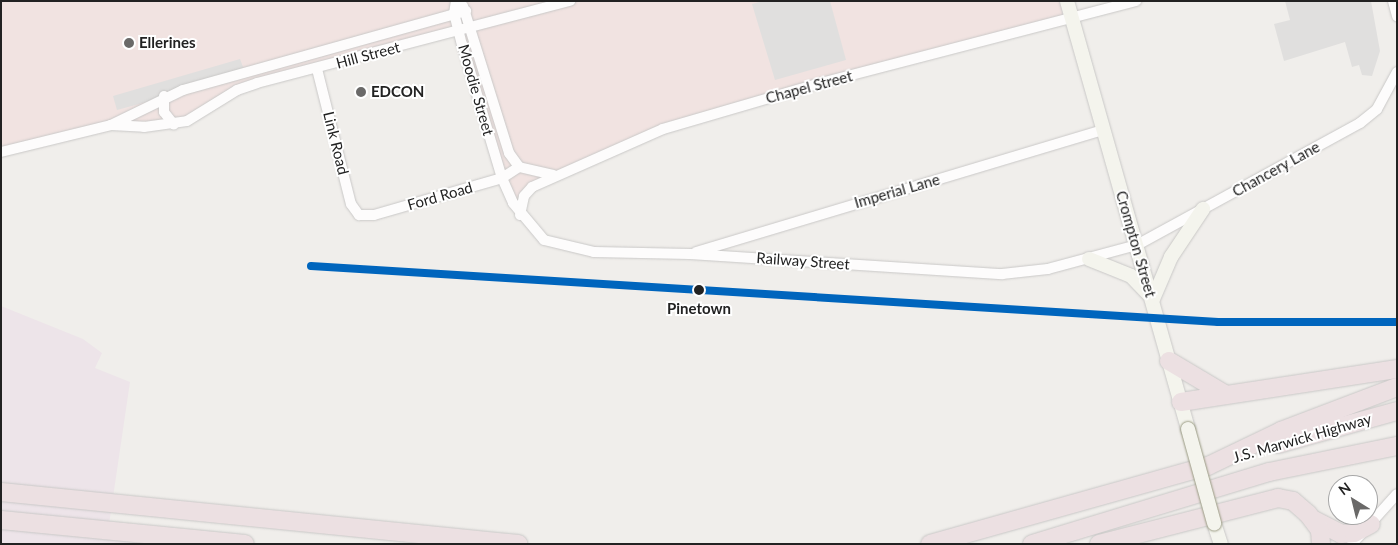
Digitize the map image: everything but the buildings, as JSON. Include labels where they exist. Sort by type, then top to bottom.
[{"type":"highway","points":[[1168,355],[1226,395]]},
{"type":"highway","points":[[1181,402],[1397,369]]},
{"type":"highway","points":[[930,544],[1208,466],[1281,431],[1397,387]]},
{"type":"highway","name":"J.S. Marwick Highway","points":[[1208,466],[1397,411]]},
{"type":"highway","name":"J.S. Marwick Highway","points":[[1269,472],[1397,437]]},
{"type":"highway","points":[[1032,544],[1269,472],[1397,446]]},
{"type":"highway","points":[[1,492],[518,544]]},
{"type":"highway","points":[[1098,544],[1270,499],[1293,501],[1314,520],[1341,534],[1354,533],[1369,525]]},
{"type":"highway","points":[[1,520],[245,544]]},
{"type":"highway","points":[[1314,520],[1321,544]]},
{"type":"street","name":"Moodie Street","points":[[458,1],[466,11],[473,27],[507,147],[519,168]]},
{"type":"street","name":"Moodie Street","points":[[458,1],[454,13],[502,178]]},
{"type":"street","name":"Hill Street","points":[[1,152],[111,125],[174,125],[199,116],[238,90],[570,1]]},
{"type":"street","name":"Crompton Street","points":[[1067,1],[1154,303],[1220,543]]},
{"type":"street","name":"Chapel Street","points":[[520,216],[528,192],[554,176],[663,128],[816,84],[1136,1]]},
{"type":"street","name":"Hill Street","points":[[111,125],[164,96],[466,11]]},
{"type":"street","name":"Link Road","points":[[317,68],[351,204],[359,215]]},
{"type":"street","name":"Chancery Lane","points":[[1137,245],[1360,123],[1377,108],[1397,73]]},
{"type":"street","points":[[164,96],[164,112],[174,125]]},
{"type":"street","name":"Imperial Lane","points":[[690,254],[1104,130]]},
{"type":"street","points":[[519,168],[554,176]]},
{"type":"street","name":"Ford Road","points":[[359,215],[374,215],[502,178],[519,168]]},
{"type":"street","name":"Railway Street","points":[[502,178],[520,216],[544,240],[558,246],[594,252],[690,254],[1002,274],[1089,260],[1137,245]]},
{"type":"street","points":[[1089,260],[1131,276],[1154,303],[1171,257],[1203,209]]},
{"type":"street","points":[[1378,516],[1397,494]]},
{"type":"street","points":[[1355,542],[1370,525]]},
{"type":"shaded area","points":[[1,1],[1066,1],[1071,18],[663,128],[532,187],[520,216],[458,30],[237,89],[187,121],[110,124],[1,152]]},
{"type":"shaded area","points":[[763,1],[830,1],[846,60],[775,80],[752,4]]},
{"type":"shaded area","points":[[1285,1],[1371,1],[1380,51],[1372,76],[1362,75],[1359,65],[1352,67],[1345,42],[1284,61],[1274,24],[1290,20]]},
{"type":"shaded area","points":[[240,59],[246,75],[117,110],[113,96]]},
{"type":"shaded area","points":[[1,306],[83,339],[102,353],[95,368],[130,382],[107,538],[156,544],[1,544]]},
{"type":"railway","points":[[311,266],[704,290]]},
{"type":"transit line","points":[[311,266],[1218,322],[1397,322]]},
{"type":"place","name":"Ellerines","points":[[129,43]]},
{"type":"place","name":"EDCON","points":[[361,92]]},
{"type":"place","name":"Pinetown","points":[[699,290]]}]
